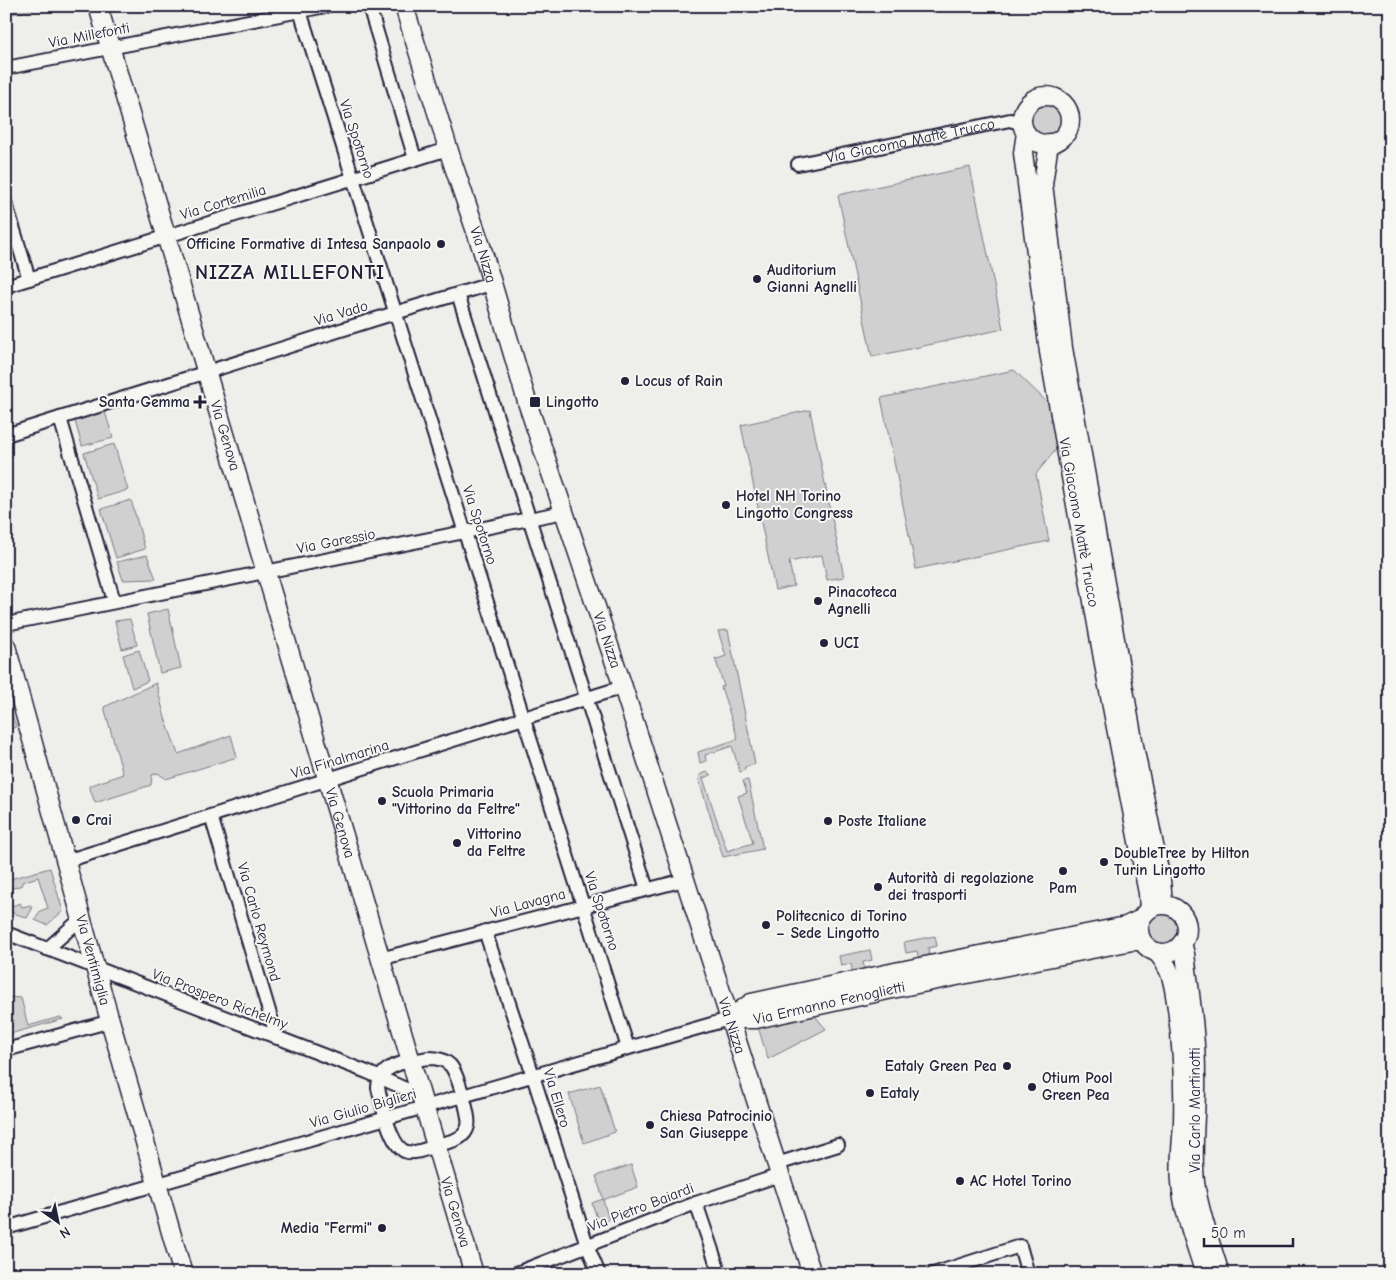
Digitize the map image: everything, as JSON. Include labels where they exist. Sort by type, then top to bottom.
[{"type":"street","name":"Via Genova","points":[[98,6],[474,1274]]},
{"type":"street","name":"Via Millefonti","points":[[6,68],[326,6]]},
{"type":"street","points":[[369,6],[415,159]]},
{"type":"street","name":"Via Nizza","points":[[404,6],[448,148],[482,249],[528,405],[623,687],[812,1274]]},
{"type":"street","name":"Via Spotorno","points":[[300,11],[628,1048]]},
{"type":"street","points":[[1047,96],[1062,102],[1069,113],[1070,125],[1064,136],[1049,144],[1036,141],[1024,128],[1022,117],[1027,106],[1037,98],[1047,96]]},
{"type":"street","name":"Via Giacomo Mattè Trucco","points":[[798,164],[1010,120],[1024,128],[1023,153],[1049,352],[1110,700],[1151,911]]},
{"type":"street","name":"Via Giacomo Mattè Trucco","points":[[1049,144],[1042,184],[1063,348],[1135,751],[1161,880],[1151,911]]},
{"type":"street","name":"Via Cortemilia","points":[[6,286],[448,148]]},
{"type":"street","points":[[6,204],[29,279]]},
{"type":"street","name":"Via Vado","points":[[207,372],[484,286]]},
{"type":"street","points":[[458,294],[585,699],[647,889]]},
{"type":"street","points":[[6,435],[207,372]]},
{"type":"street","points":[[60,418],[114,601]]},
{"type":"street","name":"Via Garessio","points":[[6,624],[564,512]]},
{"type":"street","name":"Via Ventimiglia","points":[[6,646],[183,1274]]},
{"type":"street","name":"Via Finalmarina","points":[[66,862],[623,687]]},
{"type":"street","name":"Via Carlo Reymond","points":[[211,816],[277,1038]]},
{"type":"street","name":"Via Lavagna","points":[[380,959],[684,880]]},
{"type":"street","points":[[1174,907],[1184,917],[1187,934],[1182,943],[1171,952],[1156,952],[1142,941],[1139,934],[1139,926],[1151,911],[1174,907]]},
{"type":"street","name":"Via Ermanno Fenoglietti","points":[[729,1019],[751,1003],[894,972],[1126,926],[1151,911]]},
{"type":"street","points":[[47,949],[82,918]]},
{"type":"street","name":"Via Ellero","points":[[485,931],[587,1245],[599,1274]]},
{"type":"street","name":"Via Prospero Richelmy","points":[[6,933],[380,1077],[423,1101]]},
{"type":"street","name":"Via Ermanno Fenoglietti","points":[[729,1019],[756,1019],[952,977],[1132,941],[1142,941]]},
{"type":"street","name":"Via Carlo Martinotti","points":[[1182,943],[1195,1030],[1195,1181],[1198,1201],[1220,1274]]},
{"type":"street","name":"Via Carlo Martinotti","points":[[1156,952],[1169,971],[1180,1031],[1183,1122],[1180,1153],[1181,1183],[1184,1205],[1204,1274]]},
{"type":"street","name":"Via Giulio Biglieri","points":[[6,1228],[387,1118],[423,1101],[462,1095],[729,1019]]},
{"type":"street","points":[[6,1050],[111,1022]]},
{"type":"street","points":[[429,1058],[443,1060],[448,1063],[456,1075],[469,1120],[464,1134],[456,1140],[412,1152],[402,1150],[396,1143],[378,1088],[380,1077],[386,1070],[411,1061],[429,1058]]},
{"type":"street","name":"Via Pietro Baiardi","points":[[514,1274],[696,1203],[838,1144]]},
{"type":"street","points":[[696,1203],[720,1274]]},
{"type":"street","points":[[934,1274],[1020,1246],[1028,1274]]},
{"type":"shaded area","points":[[6,6],[32,6],[33,10],[6,15]]},
{"type":"shaded area","points":[[1046,102],[1053,103],[1059,107],[1063,113],[1063,127],[1059,133],[1053,137],[1046,138],[1039,137],[1033,133],[1029,127],[1028,120],[1029,113],[1033,107],[1039,103]]},
{"type":"shaded area","points":[[970,167],[1003,329],[872,357],[838,195]]},
{"type":"shaded area","points":[[1014,370],[1050,405],[1058,447],[1036,474],[1049,541],[916,569],[881,398]]},
{"type":"shaded area","points":[[810,410],[844,577],[827,580],[822,555],[789,562],[794,586],[775,590],[741,425]]},
{"type":"shaded area","points":[[105,412],[113,438],[82,446],[75,421]]},
{"type":"shaded area","points":[[114,444],[128,490],[98,499],[84,453]]},
{"type":"shaded area","points":[[131,500],[145,549],[116,558],[101,509]]},
{"type":"shaded area","points":[[147,555],[156,579],[123,580],[117,562]]},
{"type":"shaded area","points":[[168,609],[181,668],[160,673],[147,614]]},
{"type":"shaded area","points":[[130,619],[137,645],[122,649],[115,621]]},
{"type":"shaded area","points":[[728,630],[755,764],[745,767],[745,770],[740,772],[732,746],[705,755],[706,761],[700,763],[698,752],[738,739],[721,687],[724,686],[715,658],[726,656],[718,631]]},
{"type":"shaded area","points":[[139,650],[148,681],[132,688],[123,655]]},
{"type":"shaded area","points":[[156,683],[165,718],[178,754],[231,735],[237,757],[166,779],[158,773],[152,775],[151,785],[95,803],[89,786],[123,774],[104,707]]},
{"type":"shaded area","points":[[6,693],[16,727],[6,730]]},
{"type":"shaded area","points":[[707,772],[711,775],[703,778],[727,851],[753,843],[738,796],[747,793],[743,781],[748,780],[763,849],[723,857],[699,780],[700,775]]},
{"type":"shaded area","points":[[50,868],[63,911],[47,925],[35,920],[40,911],[48,908],[38,877],[22,882],[22,885],[7,890],[12,906],[20,903],[22,907],[31,905],[32,909],[27,918],[6,910],[6,880]]},
{"type":"shaded area","points":[[1163,912],[1169,913],[1174,917],[1178,922],[1178,934],[1174,939],[1169,943],[1163,944],[1157,943],[1152,939],[1148,934],[1147,928],[1148,922],[1152,917],[1157,913]]},
{"type":"shaded area","points":[[935,936],[937,946],[928,948],[930,959],[919,961],[917,951],[906,953],[904,942]]},
{"type":"shaded area","points":[[870,950],[872,960],[863,962],[865,972],[853,975],[851,964],[841,966],[839,956]]},
{"type":"shaded area","points":[[6,997],[21,998],[28,1026],[60,1017],[63,1019],[6,1035]]},
{"type":"shaded area","points":[[815,1016],[826,1029],[768,1059],[758,1027]]},
{"type":"shaded area","points":[[600,1085],[615,1132],[584,1143],[569,1094]]},
{"type":"shaded area","points":[[631,1165],[638,1187],[603,1200],[609,1220],[599,1224],[592,1203],[603,1199],[596,1176]]},
{"type":"place","name":"Officine Formative di Intesa Sanpaolo","points":[[441,244]]},
{"type":"place","name":"Auditorium Gianni Agnelli","points":[[757,279]]},
{"type":"place","name":"Locus of Rain","points":[[625,381]]},
{"type":"place","name":"Santa Gemma","points":[[200,402]]},
{"type":"place","name":"Lingotto","points":[[535,402]]},
{"type":"place","name":"Hotel NH Torino Lingotto Congress","points":[[726,505]]},
{"type":"place","name":"Pinacoteca Agnelli","points":[[818,601]]},
{"type":"place","name":"UCI","points":[[824,643]]},
{"type":"place","name":"Scuola Primaria \"Vittorino da Feltre\"","points":[[382,801]]},
{"type":"place","name":"Crai","points":[[76,820]]},
{"type":"place","name":"Poste Italiane","points":[[828,821]]},
{"type":"place","name":"Vittorino da Feltre","points":[[457,843]]},
{"type":"place","name":"DoubleTree by Hilton Turin Lingotto","points":[[1104,862]]},
{"type":"place","name":"Pam","points":[[1063,871]]},
{"type":"place","name":"Autorità di regolazione dei trasporti","points":[[878,887]]},
{"type":"place","name":"Politecnico di Torino – Sede Lingotto","points":[[766,925]]},
{"type":"place","name":"Eataly Green Pea","points":[[1007,1066]]},
{"type":"place","name":"Otium Pool Green Pea","points":[[1032,1087]]},
{"type":"place","name":"Eataly","points":[[870,1093]]},
{"type":"place","name":"Chiesa Patrocinio San Giuseppe","points":[[650,1125]]},
{"type":"place","name":"AC Hotel Torino","points":[[960,1181]]},
{"type":"place","name":"Media \"Fermi\"","points":[[382,1228]]},
{"type":"district","name":"NIZZA MILLEFONTI","points":[[290,272]]}]
